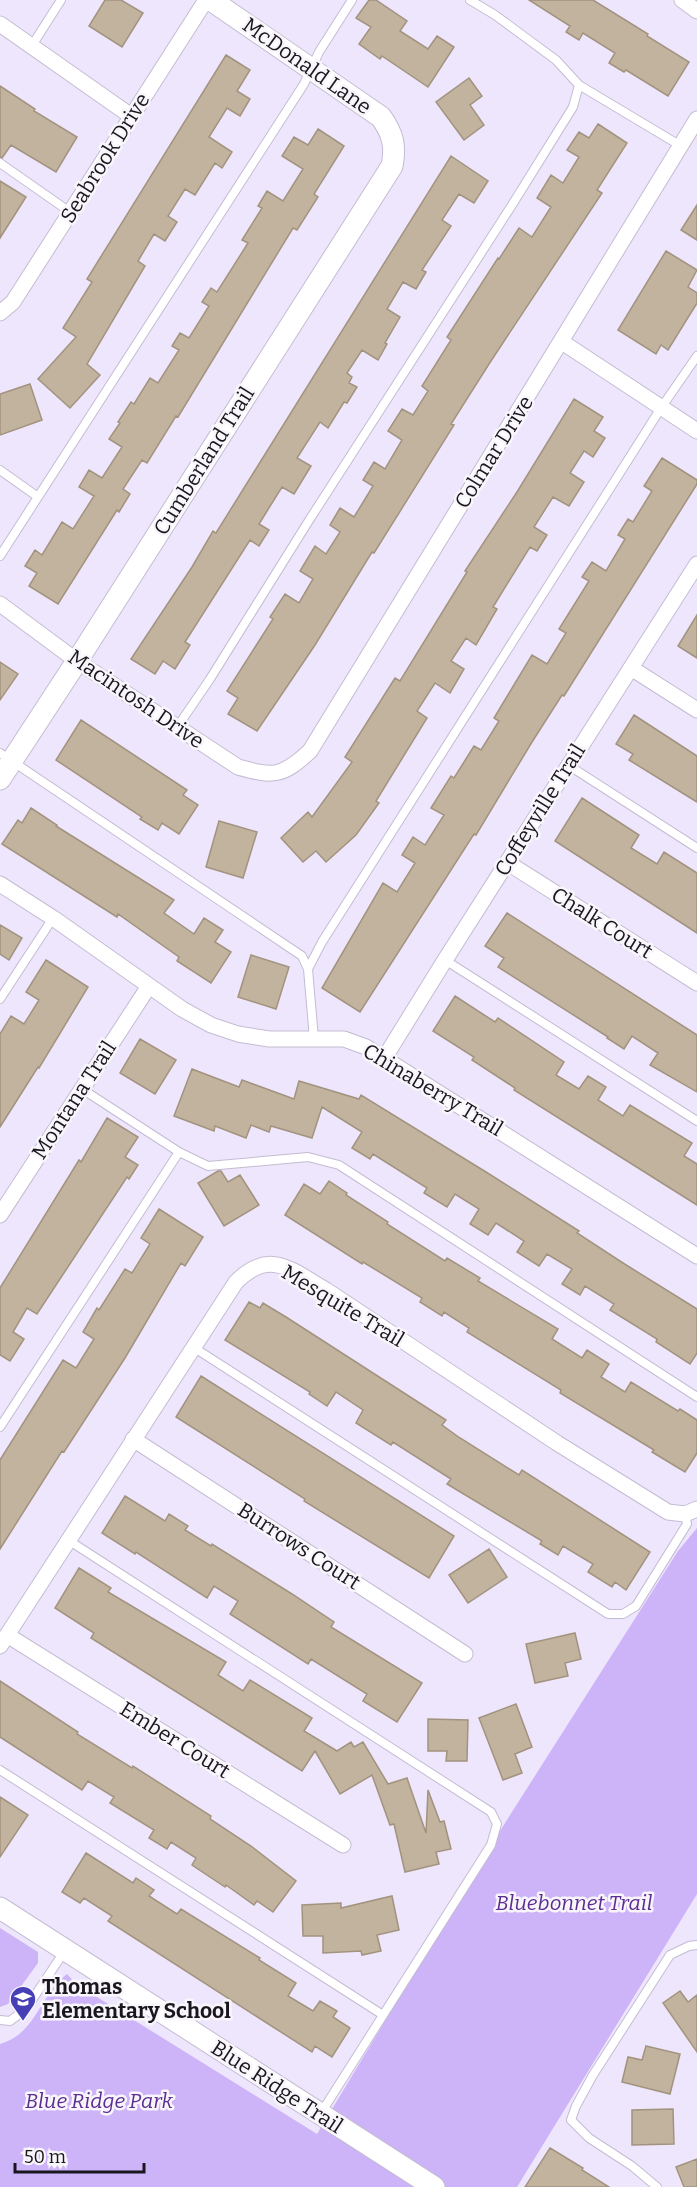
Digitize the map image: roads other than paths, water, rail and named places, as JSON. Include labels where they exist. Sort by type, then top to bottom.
[{"type":"street","name":"Seabrook Drive","points":[[0,313],[13,302],[206,0]]},
{"type":"street","name":"McDonald Lane","points":[[211,0],[381,117],[394,140]]},
{"type":"street","points":[[682,0],[697,10]]},
{"type":"street","points":[[0,24],[131,116]]},
{"type":"street","name":"Colmar Drive","points":[[280,773],[292,767],[310,751],[697,119]]},
{"type":"street","name":"Cumberland Trail","points":[[4,764],[77,661],[392,166],[395,152],[394,140]]},
{"type":"street","points":[[562,342],[697,431]]},
{"type":"street","name":"Coffeyville Trail","points":[[385,1057],[568,765],[696,569]]},
{"type":"street","name":"Macintosh Drive","points":[[0,604],[77,661],[238,767],[259,773],[280,773]]},
{"type":"street","points":[[632,668],[697,710]]},
{"type":"street","name":"Chalk Court","points":[[508,862],[697,983]]},
{"type":"street","name":"Chinaberry Trail","points":[[0,884],[53,918],[182,1009],[211,1025],[238,1035],[269,1039],[344,1039],[385,1057],[697,1256]]},
{"type":"street","name":"Montana Trail","points":[[0,1215],[149,986]]},
{"type":"street","name":"Mesquite Trail","points":[[4,1641],[236,1282],[247,1271],[258,1265],[273,1264],[287,1268],[326,1290],[547,1436],[668,1512],[691,1512]]},
{"type":"street","name":"Burrows Court","points":[[133,1439],[465,1654]]},
{"type":"street","name":"Ember Court","points":[[4,1641],[343,1845]]},
{"type":"street","name":"Blue Ridge Trail","points":[[0,1908],[434,2187]]},
{"type":"lane","points":[[31,47],[61,0]]},
{"type":"lane","points":[[0,556],[304,84],[319,52],[352,0]]},
{"type":"lane","points":[[470,0],[495,15],[556,60],[579,85],[681,146]]},
{"type":"lane","points":[[178,726],[512,205],[573,107],[579,85]]},
{"type":"lane","points":[[0,163],[70,212]]},
{"type":"lane","points":[[308,969],[329,932],[661,408],[697,356]]},
{"type":"lane","points":[[0,470],[38,497]]},
{"type":"lane","points":[[4,764],[302,956],[308,969],[314,1039]]},
{"type":"lane","points":[[568,765],[697,848]]},
{"type":"lane","points":[[0,999],[53,918]]},
{"type":"lane","points":[[445,960],[697,1121]]},
{"type":"lane","points":[[82,1089],[179,1152],[208,1166],[308,1158],[339,1166],[697,1397]]},
{"type":"lane","points":[[0,1427],[179,1152]]},
{"type":"lane","points":[[193,1347],[608,1614],[623,1614],[636,1606],[687,1524],[691,1512]]},
{"type":"lane","points":[[68,1540],[491,1812],[497,1824],[491,1845],[320,2115]]},
{"type":"lane","points":[[0,1770],[383,2015]]},
{"type":"lane","points":[[657,2187],[632,2166],[589,2139],[571,2120],[593,2075],[670,1955],[689,1946],[697,1945]]},
{"type":"lane","points":[[0,2020],[10,2021],[26,2009],[64,1950]]},
{"type":"place","name":"Thomas Elementary School","points":[[23,2022]]},
{"type":"park label","name":"Bluebonnet Trail","points":[[574,1903]]},
{"type":"park label","name":"Blue Ridge Park","points":[[99,2101]]}]
